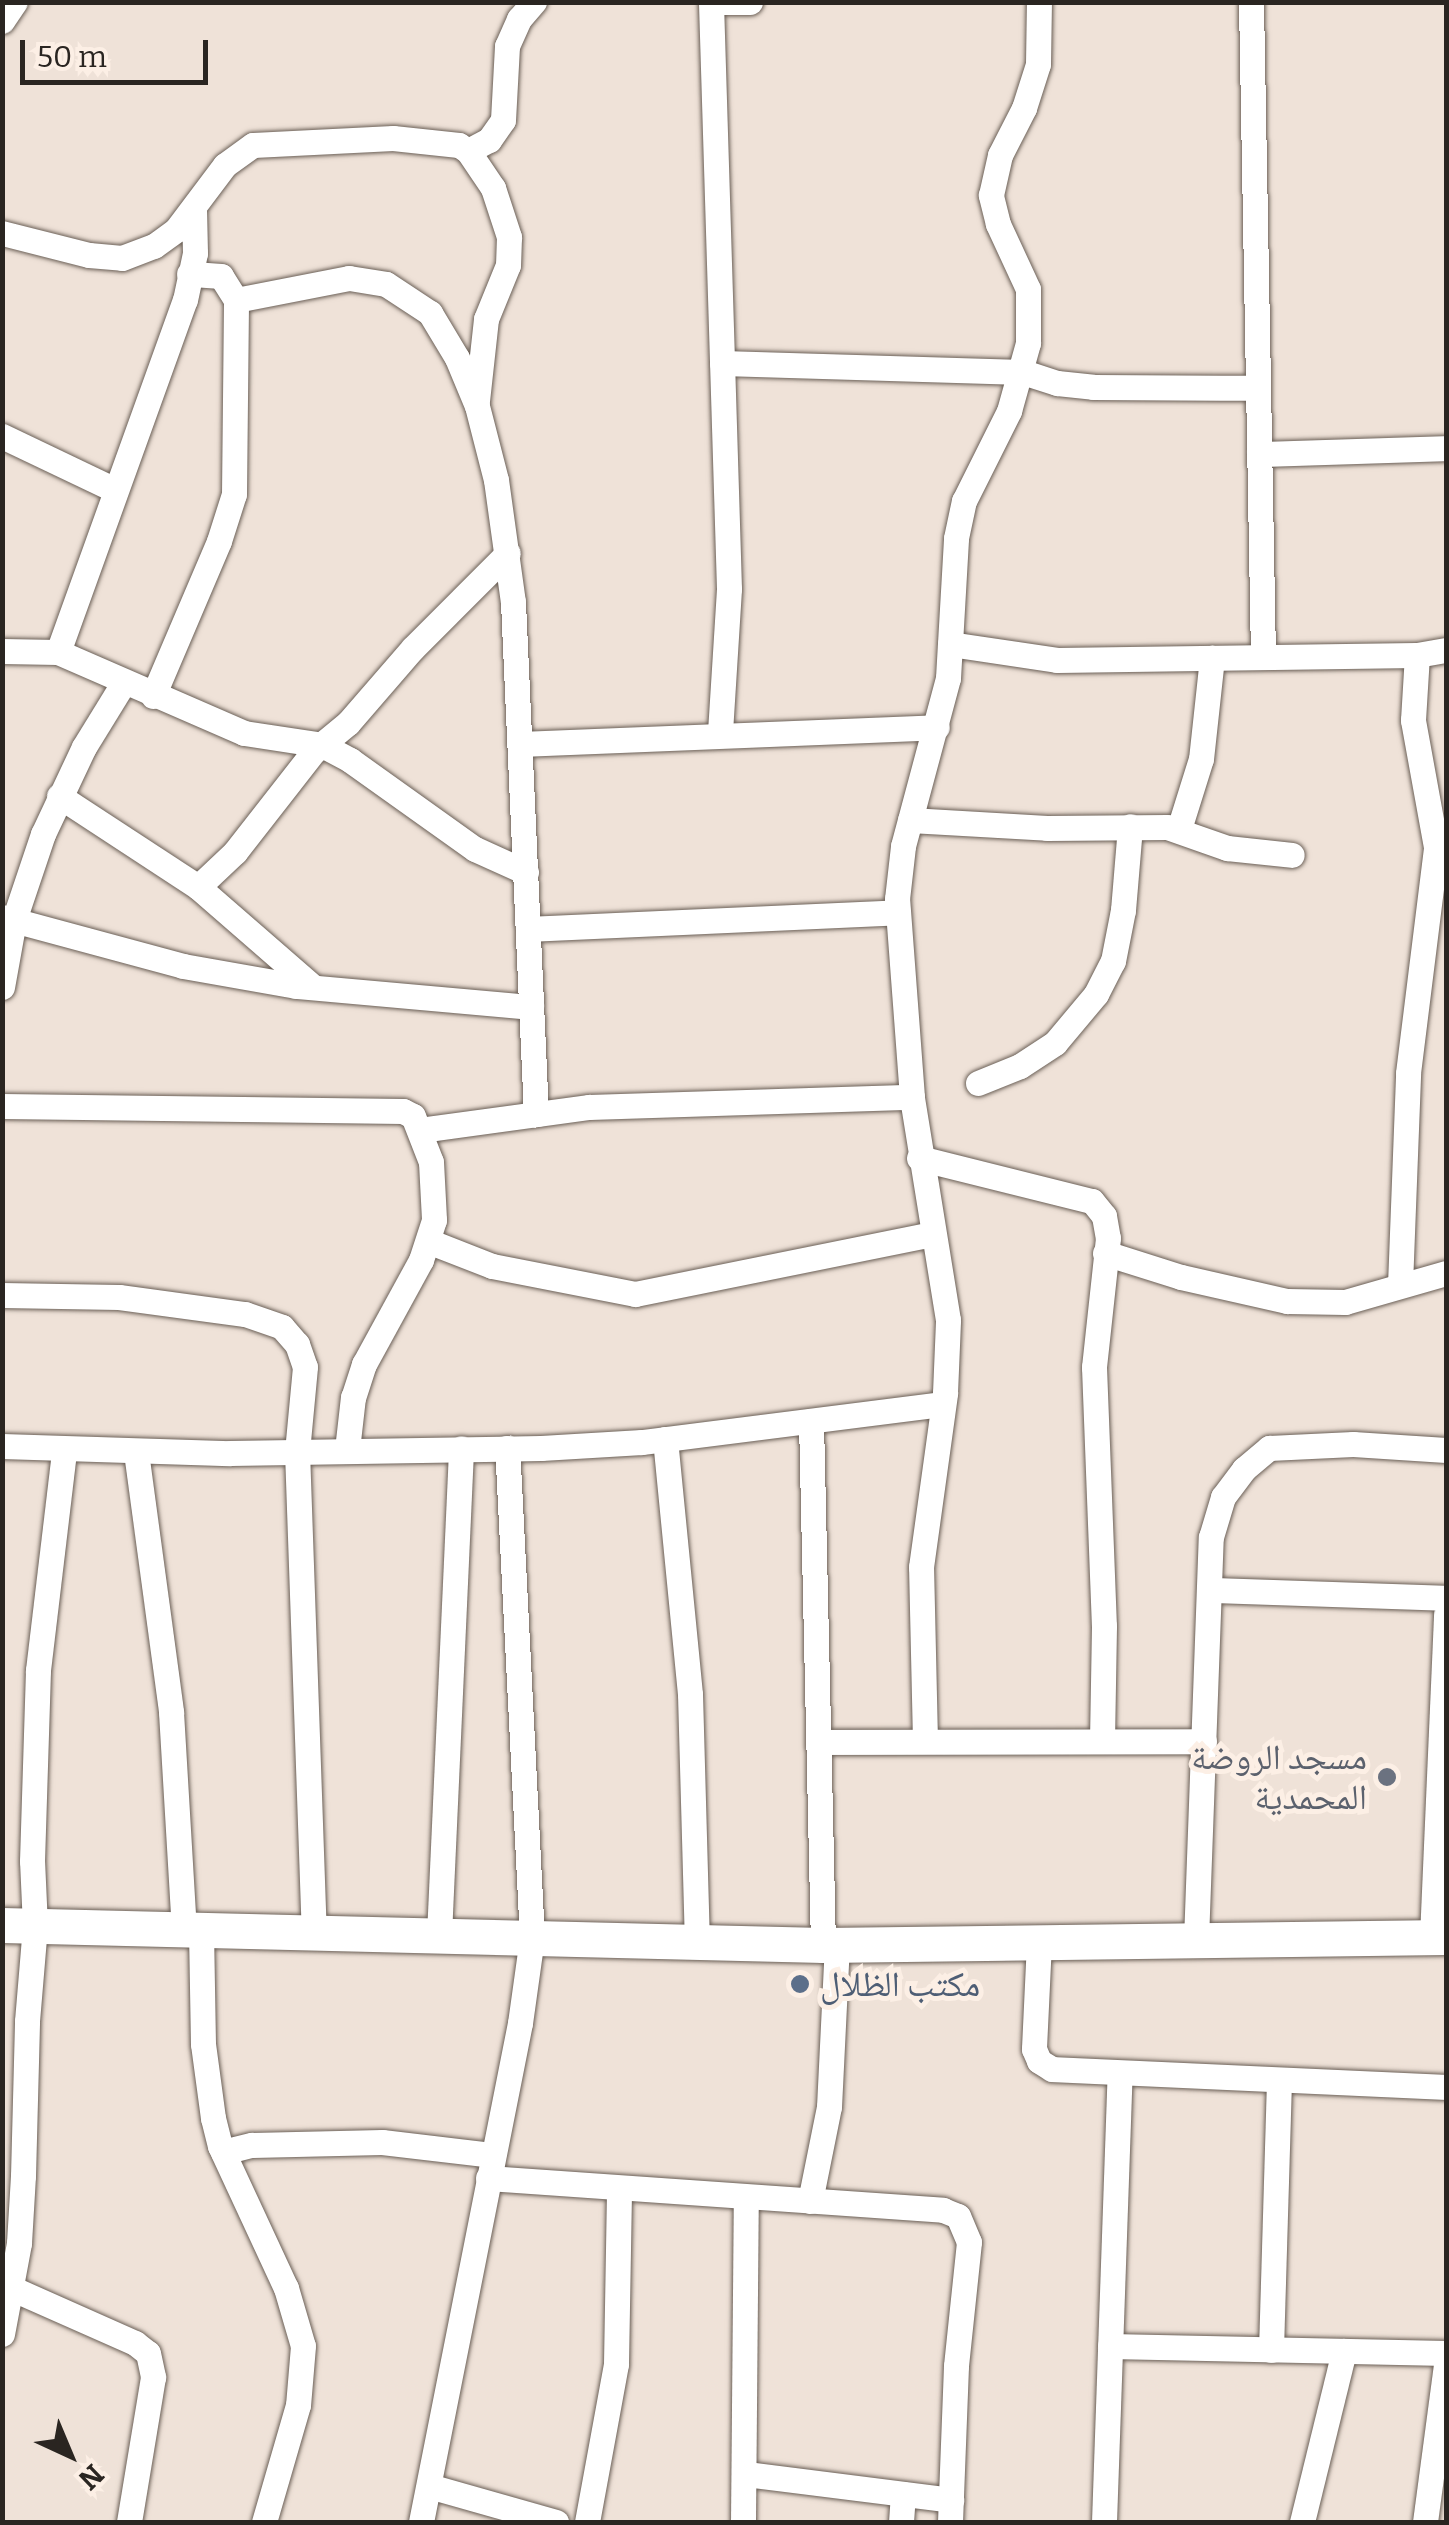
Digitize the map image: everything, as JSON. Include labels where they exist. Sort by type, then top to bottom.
[{"type":"street","points":[[468,151],[489,140],[503,120],[507,46],[519,19],[534,2]]},
{"type":"street","points":[[720,734],[729,589],[711,2],[750,2]]},
{"type":"street","points":[[924,1741],[921,1567],[944,1404],[948,1320],[912,1097],[898,912],[903,846],[948,678],[956,538],[964,502],[1009,411],[1022,372],[1030,314],[1028,289],[998,224],[991,195],[1000,156],[1024,108],[1038,64],[1039,2]]},
{"type":"street","points":[[1251,2],[1263,657]]},
{"type":"street","points":[[2,21],[13,3]]},
{"type":"street","points":[[2,233],[89,255],[122,258],[154,246],[194,210],[226,164],[244,148],[266,142],[393,138],[450,143],[468,151],[500,202],[510,251],[486,319],[477,406]]},
{"type":"street","points":[[58,652],[184,300],[195,253],[194,210]]},
{"type":"street","points":[[153,696],[219,541],[234,494],[236,300],[221,276],[190,274]]},
{"type":"street","points":[[236,300],[349,278],[386,284],[430,312],[457,358],[477,406],[508,553],[536,1114]]},
{"type":"street","points":[[722,363],[1022,372],[1094,387],[1258,388]]},
{"type":"street","points":[[2,436],[115,490]]},
{"type":"street","points":[[1259,454],[1446,448]]},
{"type":"street","points":[[198,887],[235,852],[297,770],[508,553]]},
{"type":"street","points":[[950,644],[1056,660],[1417,655],[1446,650]]},
{"type":"street","points":[[2,651],[58,652],[244,733],[322,746],[350,760],[475,849],[526,872]]},
{"type":"street","points":[[1400,1286],[1408,1073],[1436,847],[1413,720],[1417,655]]},
{"type":"street","points":[[1179,829],[1200,758],[1212,658]]},
{"type":"street","points":[[2,987],[8,918],[59,796],[124,682]]},
{"type":"street","points":[[520,744],[937,727]]},
{"type":"street","points":[[59,796],[198,887],[313,987]]},
{"type":"street","points":[[910,820],[1047,828],[1179,829],[1227,848],[1292,855]]},
{"type":"street","points":[[978,1083],[1020,1066],[1055,1043],[1096,994],[1113,961],[1124,910],[1130,826]]},
{"type":"street","points":[[528,929],[898,912]]},
{"type":"street","points":[[8,918],[184,966],[313,987],[531,1007]]},
{"type":"street","points":[[420,1130],[589,1107],[912,1097]]},
{"type":"street","points":[[2,1106],[403,1111],[412,1116],[420,1130],[436,1188],[428,1241],[364,1364],[353,1396],[347,1450]]},
{"type":"street","points":[[920,1158],[1092,1201],[1106,1226],[1094,1367],[1104,1626],[1102,1741]]},
{"type":"street","points":[[428,1241],[492,1266],[635,1294],[932,1234]]},
{"type":"street","points":[[1105,1254],[1199,1282],[1286,1301],[1344,1302],[1446,1272]]},
{"type":"street","points":[[2,1295],[119,1297],[245,1314],[282,1327],[298,1344],[304,1367],[297,1451],[314,1932]]},
{"type":"street","points":[[2,1446],[136,1452],[507,1448],[665,1439],[944,1404]]},
{"type":"street","points":[[810,2201],[830,2106],[830,1944],[818,1742],[811,1421]]},
{"type":"street","points":[[665,1439],[690,1694],[697,1942]]},
{"type":"street","points":[[1196,1940],[1216,1513],[1232,1484],[1268,1448],[1353,1444],[1446,1450]]},
{"type":"street","points":[[439,1935],[461,1448]]},
{"type":"street","points":[[421,2522],[532,1938],[507,1448]]},
{"type":"street","points":[[2,2334],[20,2226],[19,1925],[32,1861],[38,1670],[64,1451]]},
{"type":"street","points":[[136,1452],[172,1712],[213,2118],[223,2152],[286,2288],[303,2346],[298,2405],[264,2522]]},
{"type":"street","points":[[1210,1590],[1446,1598]]},
{"type":"street","points":[[19,1925],[830,1944],[1440,1937],[1446,1614]]},
{"type":"street","points":[[818,1742],[1204,1741]]},
{"type":"street","points":[[1039,1942],[1034,2049],[1039,2061],[1063,2072],[1446,2087]]},
{"type":"street","points":[[1104,2522],[1120,2073]]},
{"type":"street","points":[[1271,2350],[1279,2080]]},
{"type":"street","points":[[223,2152],[252,2145],[382,2142],[619,2190],[943,2210],[958,2216],[968,2231],[956,2366],[951,2512],[904,2494],[746,2474]]},
{"type":"street","points":[[587,2522],[616,2364],[619,2190]]},
{"type":"street","points":[[743,2522],[746,2197]]},
{"type":"street","points":[[11,2288],[135,2343],[148,2353],[153,2377],[129,2522]]},
{"type":"street","points":[[1110,2346],[1446,2353]]},
{"type":"street","points":[[1302,2522],[1344,2351]]},
{"type":"street","points":[[1425,2522],[1446,2364]]},
{"type":"street","points":[[429,2486],[556,2522]]},
{"type":"street","points":[[900,2522],[904,2494]]},
{"type":"place","name":"مسجد الروضة المحمدية","points":[[1387,1777]]},
{"type":"place","name":"مكتب الظلال","points":[[800,1984]]}]
